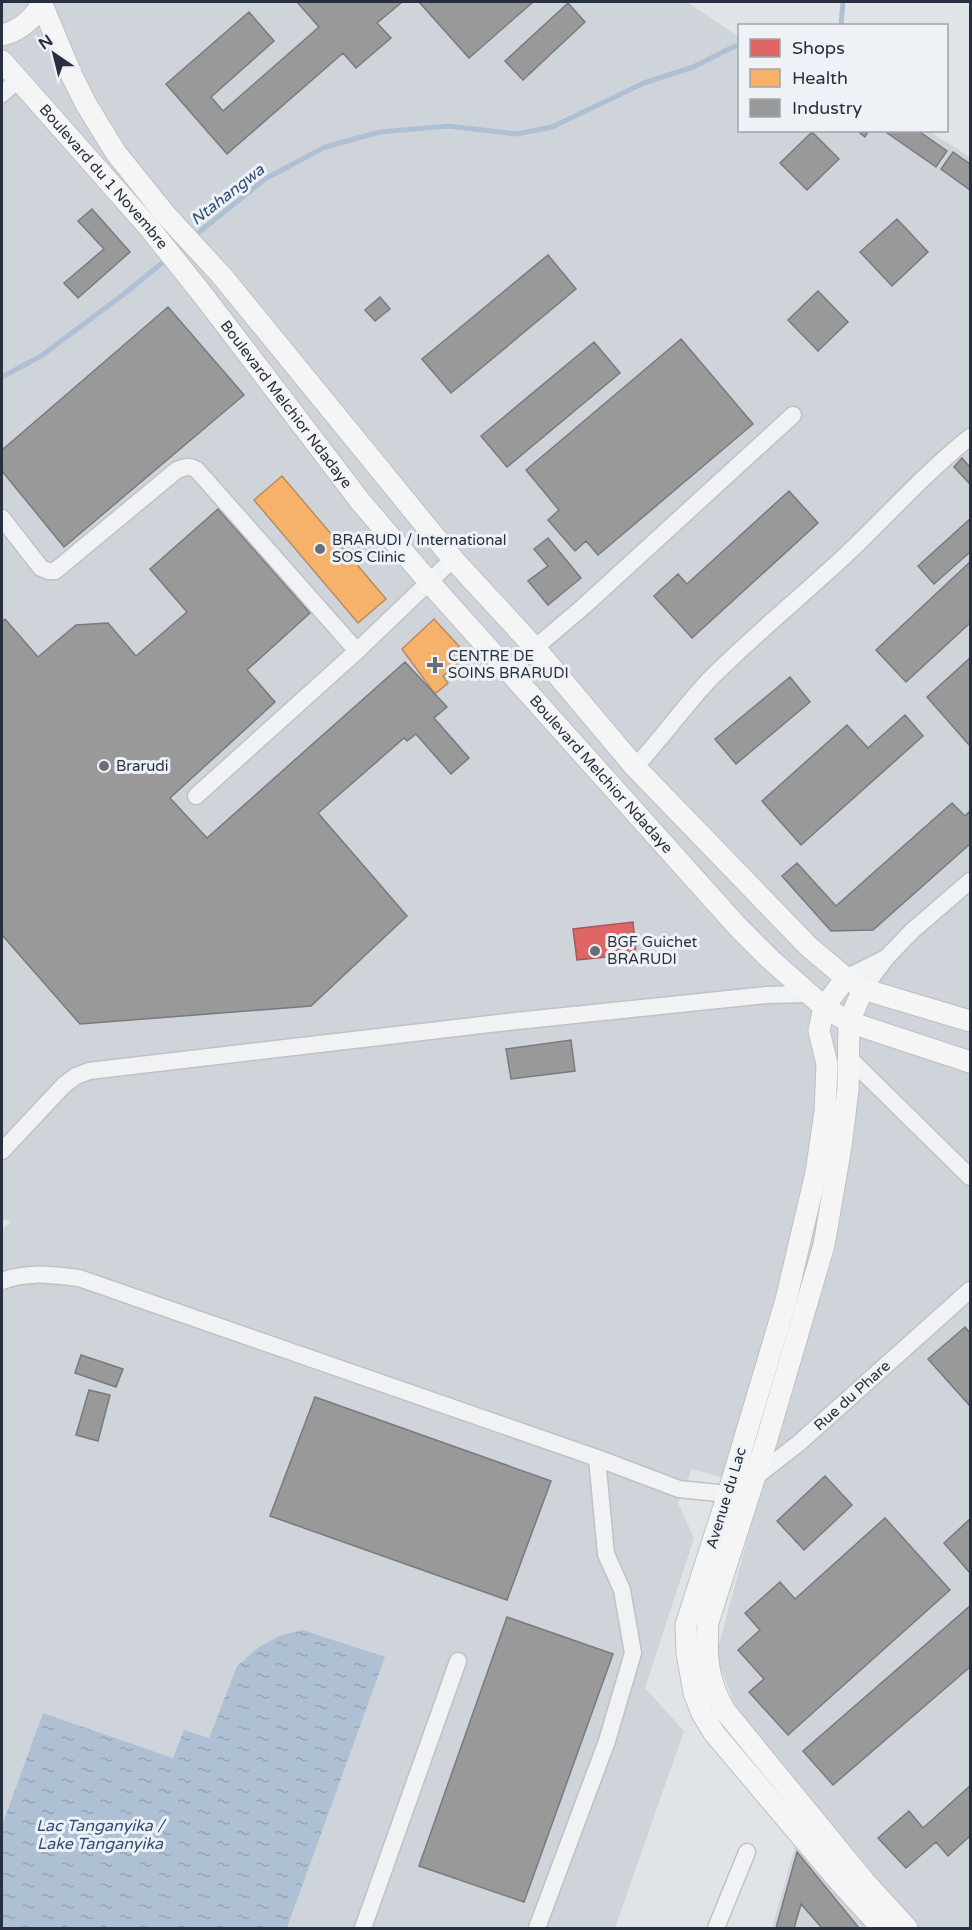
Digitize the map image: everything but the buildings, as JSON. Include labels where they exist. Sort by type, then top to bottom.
[{"type":"main road","points":[[2,35],[14,32],[35,17],[42,2]]},
{"type":"main road","name":"Boulevard du 1 Novembre","points":[[42,2],[68,67],[86,104],[116,153],[165,214],[222,276]]},
{"type":"main road","name":"Boulevard du 1 Novembre","points":[[2,60],[147,225],[203,295]]},
{"type":"main road","name":"Boulevard Melchior Ndadaye","points":[[222,276],[453,559],[535,648],[635,767],[808,947],[854,983],[970,1021]]},
{"type":"main road","name":"Boulevard Melchior Ndadaye","points":[[203,295],[360,501],[429,582],[737,926],[807,994],[849,1022],[970,1062]]},
{"type":"main road","points":[[824,1007],[854,983]]},
{"type":"main road","points":[[849,1022],[854,983]]},
{"type":"main road","name":"Avenue du Lac","points":[[824,1007],[819,1031],[827,1064],[825,1112],[816,1173],[786,1300],[686,1625],[687,1653],[694,1693],[702,1713],[714,1732],[821,1844],[907,1929]]},
{"type":"main road","name":"Avenue du Lac","points":[[849,1022],[848,1090],[824,1245],[708,1623],[706,1650],[714,1692],[725,1711],[882,1929]]},
{"type":"street","points":[[2,94],[18,80]]},
{"type":"street","points":[[509,670],[583,607],[793,415]]},
{"type":"street","points":[[635,767],[674,719],[710,680],[848,553],[937,464],[970,436]]},
{"type":"street","points":[[2,518],[41,568],[55,571],[177,470],[187,466],[193,467],[357,651]]},
{"type":"street","points":[[196,796],[357,651],[453,559]]},
{"type":"street","points":[[854,983],[887,957],[912,931],[970,881]]},
{"type":"street","points":[[2,1151],[64,1085],[76,1076],[89,1071],[519,1021],[766,995],[807,994]]},
{"type":"street","points":[[848,1057],[970,1177]]},
{"type":"street","points":[[2,1281],[15,1276],[44,1274],[79,1278],[680,1489],[728,1494]]},
{"type":"street","name":"Rue du Phare","points":[[728,1494],[753,1479],[823,1422],[970,1290]]},
{"type":"street","points":[[537,1929],[607,1740],[633,1653],[622,1590],[606,1554],[597,1458]]},
{"type":"street","points":[[363,1929],[458,1661]]},
{"type":"street","points":[[716,1929],[747,1852]]},
{"type":"shaded area","points":[[2,2],[687,2],[738,36],[738,132],[931,132],[970,157],[970,1928],[772,1928],[808,1800],[739,1716],[716,1656],[761,1488],[692,1469],[678,1503],[694,1538],[645,1688],[684,1731],[615,1928],[287,1928],[384,1657],[303,1630],[281,1635],[259,1647],[237,1666],[209,1739],[173,1758],[43,1713],[2,1825],[2,1230],[11,1221],[2,1220]]},
{"type":"water","name":"Lac Tanganyika / Lake Tanganyika","points":[[303,1630],[385,1657],[287,1928],[2,1928],[2,1825],[43,1713],[173,1758],[184,1730],[209,1738],[237,1666],[259,1647],[281,1635]]},
{"type":"waterway","name":"Ntahangwa","points":[[841,24],[843,2]]},
{"type":"waterway","name":"Ntahangwa","points":[[193,237],[265,179],[325,147],[380,132],[448,126],[516,134],[552,127],[644,83],[693,67],[738,46]]},
{"type":"waterway","name":"Ntahangwa","points":[[2,377],[41,356],[168,258]]},
{"type":"place","name":"BRARUDI / International SOS Clinic","points":[[320,549]]},
{"type":"place","name":"CENTRE DE SOINS BRARUDI","points":[[435,665]]},
{"type":"place","name":"Brarudi","points":[[104,766]]},
{"type":"place","name":"BGF Guichet BRARUDI","points":[[595,951]]}]
